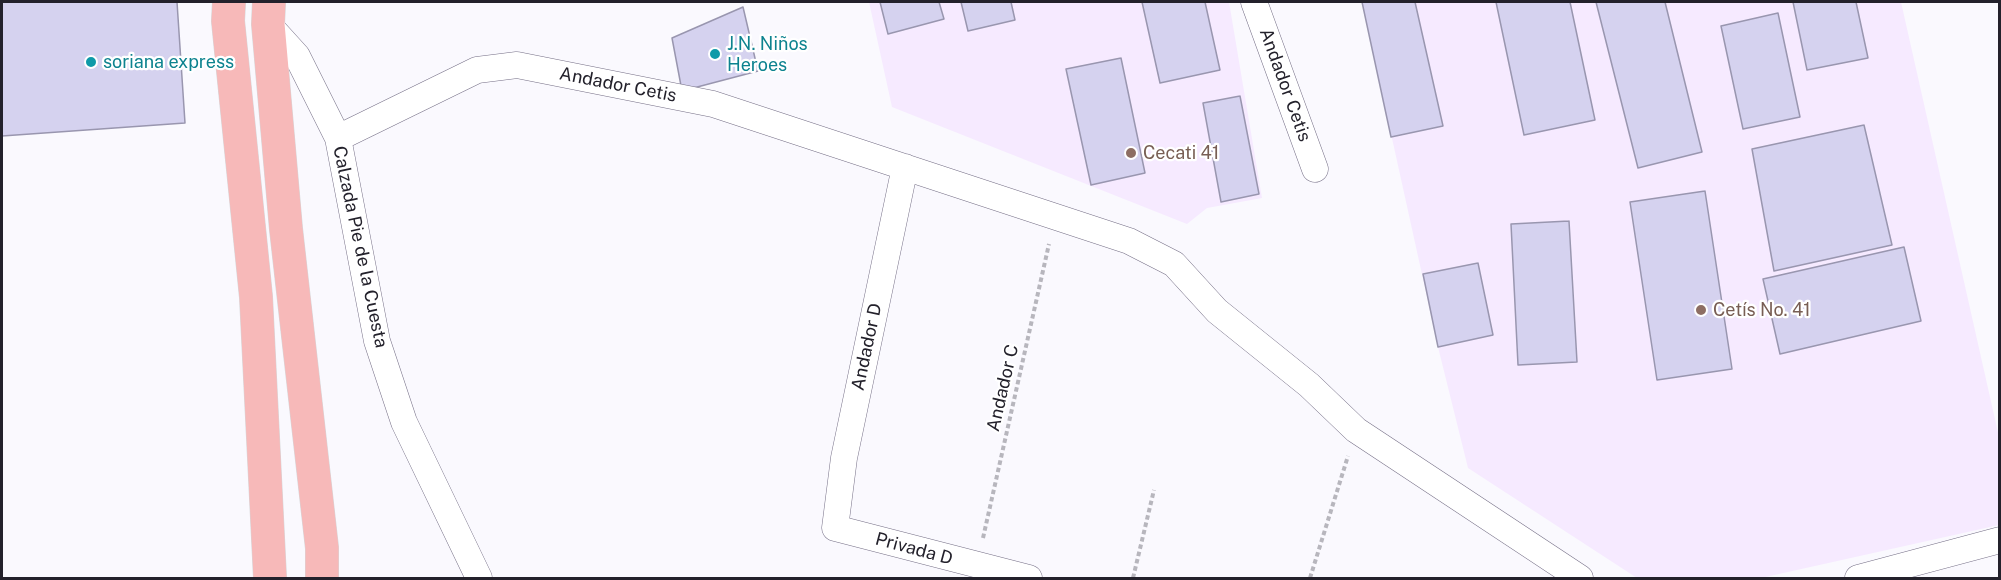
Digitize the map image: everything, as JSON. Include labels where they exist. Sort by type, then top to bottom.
[{"type":"main road","points":[[229,2],[228,21],[256,297],[270,579]]},
{"type":"main road","name":"Calzada Pie de la Cuesta","points":[[269,13],[286,229],[322,548],[322,579]]},
{"type":"street","name":"Andador Cetis","points":[[1254,2],[1315,169]]},
{"type":"street","name":"Calzada Pie de la Cuesta","points":[[269,13],[297,57],[338,138],[377,341],[404,422],[479,579]]},
{"type":"street","name":"Andador Cetis","points":[[338,138],[477,70],[517,65],[713,104],[1129,241],[1174,264],[1217,311],[1309,385],[1356,430],[1580,579]]},
{"type":"street","name":"Andador D","points":[[835,528],[844,458],[905,167]]},
{"type":"street","name":"Privada D","points":[[835,528],[1029,579]]},
{"type":"street","points":[[1858,579],[2000,540]]},
{"type":"path","name":"Andador C","points":[[976,566],[1055,217]]},
{"type":"path","points":[[1310,579],[1356,430]]},
{"type":"path","points":[[1133,579],[1154,490]]},
{"type":"shaded area","name":"Cecati 41","points":[[869,2],[1229,2],[1262,198],[1207,208],[1187,224],[892,107]]},
{"type":"shaded area","name":"Cetís No. 41","points":[[1362,2],[1901,2],[1999,437],[1999,525],[1761,578],[1637,578],[1468,468],[1438,347]]},
{"type":"building","name":"soriana express","points":[[2,2],[177,2],[185,123],[2,136]]},
{"type":"building","points":[[880,2],[939,2],[944,19],[888,34]]},
{"type":"building","points":[[961,2],[1011,2],[1015,20],[968,31]]},
{"type":"building","points":[[1142,2],[1205,2],[1220,70],[1160,83]]},
{"type":"building","points":[[1362,2],[1415,2],[1443,126],[1391,137]]},
{"type":"building","points":[[1496,2],[1570,2],[1595,120],[1524,135]]},
{"type":"building","points":[[1596,2],[1665,2],[1702,152],[1638,168]]},
{"type":"building","points":[[1793,2],[1856,2],[1868,58],[1807,70]]},
{"type":"building","name":"J.N. Niños Heroes","points":[[743,7],[758,71],[682,91],[672,38]]},
{"type":"building","points":[[1778,13],[1800,117],[1743,129],[1721,26]]},
{"type":"building","points":[[1121,58],[1145,173],[1091,185],[1066,69]]},
{"type":"building","points":[[1240,96],[1259,194],[1221,202],[1203,103]]},
{"type":"building","points":[[1864,125],[1892,245],[1774,271],[1752,149]]},
{"type":"building","points":[[1705,191],[1732,369],[1657,380],[1630,202]]},
{"type":"building","points":[[1569,221],[1577,362],[1518,365],[1511,224]]},
{"type":"building","points":[[1904,247],[1921,321],[1780,354],[1763,279]]},
{"type":"building","points":[[1478,263],[1493,335],[1438,347],[1423,274]]},
{"type":"place","name":"J.N. Niños Heroes","points":[[715,54]]},
{"type":"place","name":"soriana express","points":[[91,62]]},
{"type":"place","name":"Cecati 41","points":[[1131,153]]},
{"type":"place","name":"Cetís No. 41","points":[[1701,310]]}]
